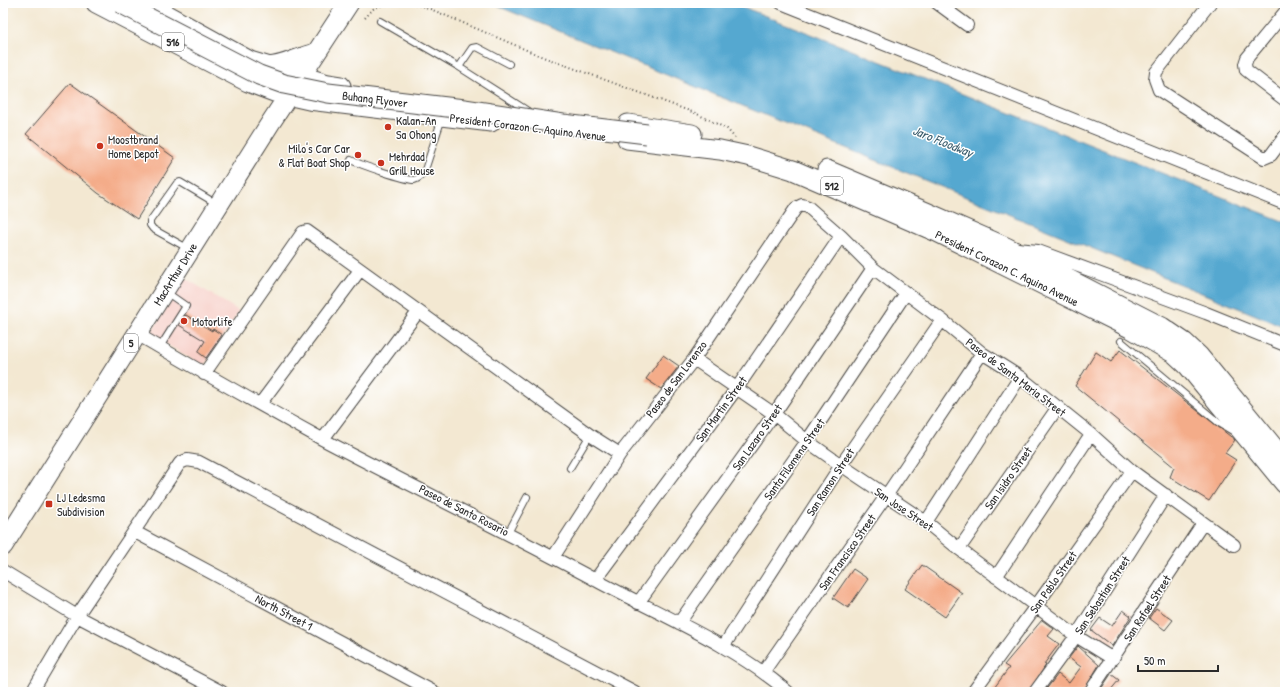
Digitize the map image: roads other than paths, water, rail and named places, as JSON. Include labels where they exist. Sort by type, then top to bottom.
[{"type":"main road","name":"President Corazon C. Aquino Avenue","points":[[96,3],[248,82],[289,95],[322,102],[443,116],[672,137],[738,141],[796,158],[926,212],[978,244],[1006,247],[1076,293]]},
{"type":"main road","name":"Buhang Flyover","points":[[120,3],[258,76],[284,84],[328,93],[464,109],[563,124],[647,134]]},
{"type":"main road","name":"President Corazon C. Aquino Avenue","points":[[145,3],[250,61],[267,67],[328,84],[528,111],[672,137],[748,156],[793,170],[978,244],[1113,311],[1162,327],[1184,342],[1199,356],[1249,432],[1279,461],[1285,484]]},
{"type":"main road","name":"MacArthur Drive","points":[[3,546],[271,122],[349,3]]},
{"type":"main road","points":[[267,67],[283,66],[318,50],[321,65],[326,75],[333,82],[346,86]]},
{"type":"main road","points":[[248,82],[261,95],[271,122],[300,106],[309,103],[322,102]]},
{"type":"main road","name":"President Corazon C. Aquino Avenue","points":[[647,134],[672,137]]},
{"type":"street","points":[[781,3],[1285,204]]},
{"type":"street","points":[[937,3],[967,26]]},
{"type":"street","points":[[1210,3],[1156,72],[1156,86],[1159,90],[1264,158],[1271,155],[1285,136]]},
{"type":"street","points":[[1285,12],[1247,58],[1245,64],[1246,70],[1285,100]]},
{"type":"street","name":"Paseo de Santa Maria Street","points":[[802,205],[808,207],[841,236],[873,268],[942,320],[982,353],[1020,377],[1058,406],[1132,471],[1234,545]]},
{"type":"street","name":"Paseo de San Lorenzo","points":[[554,556],[620,454],[694,359],[774,239],[796,208],[802,205]]},
{"type":"street","points":[[204,374],[302,232],[312,233],[418,312],[590,435],[620,454]]},
{"type":"street","name":"San Martin Street","points":[[595,580],[737,388],[841,236]]},
{"type":"street","points":[[1006,247],[1038,251],[1206,313],[1285,345]]},
{"type":"street","name":"San Lazaro Street","points":[[638,603],[774,414],[873,268]]},
{"type":"street","points":[[260,404],[360,270]]},
{"type":"street","name":"Santa Filomena Street","points":[[679,623],[807,441],[906,293]]},
{"type":"street","points":[[323,439],[418,312]]},
{"type":"street","name":"San Ramon Street","points":[[723,647],[841,465],[942,320]]},
{"type":"street","name":"Paseo de Santo Rosario","points":[[137,334],[204,374],[323,439],[508,532],[554,556],[595,580],[723,647],[764,671],[788,692]]},
{"type":"street","name":"San Francisco Street","points":[[764,671],[886,496],[982,353]]},
{"type":"street","name":"San Jose Street","points":[[694,359],[774,414],[807,441],[841,465],[926,522],[959,549],[1076,636],[1113,659]]},
{"type":"street","points":[[926,522],[1020,377]]},
{"type":"street","name":"San Isidro Street","points":[[959,549],[1058,406]]},
{"type":"street","points":[[996,576],[1091,434]]},
{"type":"street","points":[[32,692],[77,616],[135,532],[180,463],[187,460],[199,462],[635,692]]},
{"type":"street","name":"San Pablo Street","points":[[974,691],[1132,471]]},
{"type":"street","name":"San Sebastian Street","points":[[1035,692],[1076,636],[1166,495]]},
{"type":"street","name":"San Rafael Street","points":[[1090,692],[1203,523]]},
{"type":"street","name":"North Street 1","points":[[135,532],[434,692]]},
{"type":"street","points":[[3,571],[77,616],[222,692]]},
{"type":"lane","points":[[380,21],[459,67],[528,111]]},
{"type":"lane","points":[[459,67],[472,48],[477,47],[509,64]]},
{"type":"lane","points":[[351,160],[373,170],[413,180],[420,178],[424,173],[443,116]]},
{"type":"lane","points":[[190,250],[153,229],[150,225],[150,221],[177,183],[180,182],[219,205]]},
{"type":"lane","points":[[160,347],[186,306],[164,291]]},
{"type":"lane","points":[[1121,341],[1219,423],[1233,432],[1249,432]]},
{"type":"lane","points":[[570,468],[590,435]]},
{"type":"lane","points":[[508,532],[528,497]]},
{"type":"water","name":"Jaro Floodway","points":[[490,3],[733,3],[1285,222],[1285,327]]},
{"type":"place","name":"Kalan-An Sa Ohong","points":[[388,127]]},
{"type":"place","name":"Moostbrand Home Depot","points":[[100,146]]},
{"type":"place","name":"Milo's Car Car & Flat Boat Shop","points":[[358,155]]},
{"type":"place","name":"Mehrdad Grill House","points":[[381,163]]},
{"type":"place","name":"Motorlife","points":[[184,321]]},
{"type":"place","name":"LJ Ledesma Subdivision","points":[[49,504]]}]
